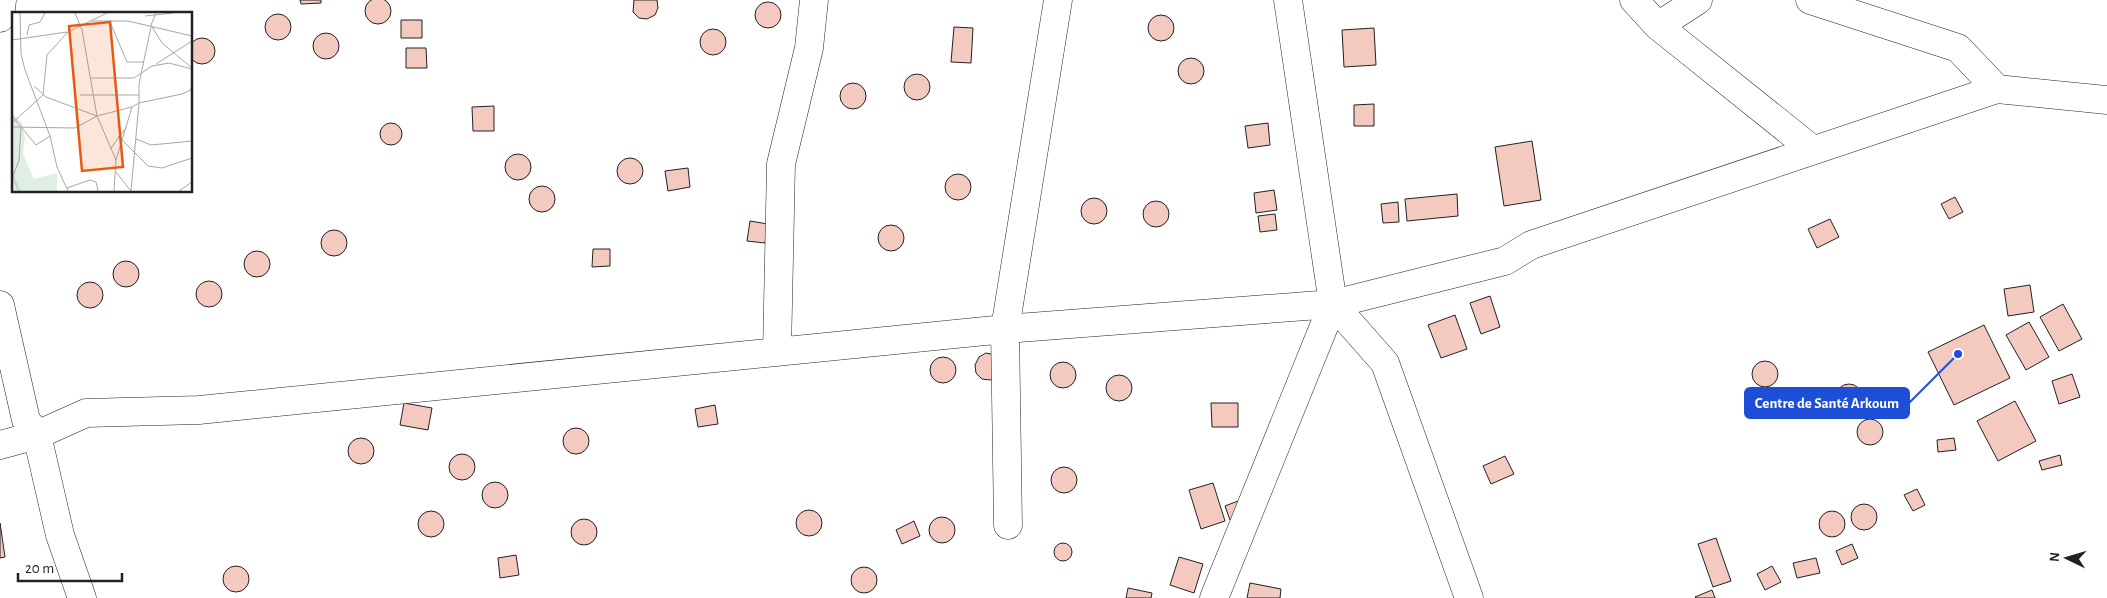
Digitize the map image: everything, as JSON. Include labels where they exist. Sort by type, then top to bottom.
[{"type":"street","points":[[0,18],[2,0]]},
{"type":"street","points":[[776,352],[781,164],[809,48],[814,0]]},
{"type":"street","points":[[1008,525],[1005,329],[1058,0]]},
{"type":"street","points":[[1214,598],[1333,304],[1288,0]]},
{"type":"street","points":[[1634,0],[1658,26],[1813,150]]},
{"type":"street","points":[[1658,26],[1698,0]]},
{"type":"street","points":[[1810,0],[1958,48],[1997,88]]},
{"type":"street","points":[[0,445],[37,435],[86,413],[199,410],[1005,329],[1333,304],[1505,261],[1531,245],[1997,88],[2107,100]]},
{"type":"street","points":[[1333,304],[1385,362],[1469,598]]},
{"type":"street","points":[[1,308],[26,420],[37,435],[60,534],[82,598]]},
{"type":"building","points":[[373,-1],[383,-1],[390,6],[390,16],[383,23],[373,23],[366,16],[366,6]]},
{"type":"building","points":[[300,0],[321,0],[321,3],[301,4]]},
{"type":"building","points":[[634,0],[657,0],[658,8],[655,15],[647,19],[639,18],[633,12]]},
{"type":"building","points":[[768,2],[777,6],[781,15],[777,24],[768,28],[759,24],[755,15],[759,6]]},
{"type":"building","points":[[278,14],[287,18],[291,27],[287,36],[278,40],[269,36],[265,27],[269,18]]},
{"type":"building","points":[[1161,15],[1170,19],[1174,28],[1170,37],[1161,41],[1152,37],[1148,28],[1152,19]]},
{"type":"building","points":[[401,20],[422,20],[422,38],[401,38]]},
{"type":"building","points":[[954,27],[973,28],[971,63],[951,62]]},
{"type":"building","points":[[1374,28],[1376,65],[1344,67],[1342,30]]},
{"type":"building","points":[[713,29],[722,33],[726,42],[722,51],[713,55],[704,51],[700,42],[704,33]]},
{"type":"building","points":[[326,33],[335,37],[339,46],[335,55],[326,59],[317,55],[313,46],[317,37]]},
{"type":"building","points":[[197,39],[207,39],[214,46],[214,56],[207,63],[197,63],[192,59],[192,43]]},
{"type":"building","points":[[406,48],[426,48],[427,68],[406,68]]},
{"type":"building","points":[[1191,58],[1200,62],[1204,71],[1200,80],[1191,84],[1182,80],[1178,71],[1182,62]]},
{"type":"building","points":[[917,74],[926,78],[930,87],[926,96],[917,100],[908,96],[904,87],[908,78]]},
{"type":"building","points":[[853,83],[862,87],[866,96],[862,105],[853,109],[844,105],[840,96],[844,87]]},
{"type":"building","points":[[1374,104],[1374,126],[1354,126],[1354,105]]},
{"type":"building","points":[[494,106],[494,131],[473,131],[472,107]]},
{"type":"building","points":[[391,123],[399,126],[402,134],[399,142],[391,145],[383,142],[380,134],[383,126]]},
{"type":"building","points":[[1268,123],[1270,145],[1248,148],[1245,126]]},
{"type":"building","points":[[1532,141],[1541,200],[1504,206],[1495,147]]},
{"type":"building","points":[[518,154],[527,158],[531,167],[527,176],[518,180],[509,176],[505,167],[509,158]]},
{"type":"building","points":[[630,158],[639,162],[643,171],[639,180],[630,184],[621,180],[617,171],[621,162]]},
{"type":"building","points":[[688,168],[690,187],[668,191],[665,171]]},
{"type":"building","points":[[958,174],[967,178],[971,187],[967,196],[958,200],[949,196],[945,187],[949,178]]},
{"type":"building","points":[[542,186],[551,190],[555,199],[551,208],[542,212],[533,208],[529,199],[533,190]]},
{"type":"building","points":[[1274,190],[1277,210],[1256,213],[1254,193]]},
{"type":"building","points":[[1457,194],[1458,216],[1407,221],[1405,199]]},
{"type":"building","points":[[1955,197],[1963,212],[1949,219],[1941,204]]},
{"type":"building","points":[[1094,198],[1103,202],[1107,211],[1103,220],[1094,224],[1085,220],[1081,211],[1085,202]]},
{"type":"building","points":[[1156,201],[1165,205],[1169,214],[1165,223],[1156,227],[1147,223],[1143,214],[1147,205]]},
{"type":"building","points":[[1398,202],[1399,222],[1383,223],[1381,204]]},
{"type":"building","points":[[1275,214],[1277,230],[1260,232],[1258,216]]},
{"type":"building","points":[[1830,219],[1839,237],[1817,248],[1808,229]]},
{"type":"building","points":[[750,221],[768,224],[765,243],[747,241]]},
{"type":"building","points":[[891,225],[900,229],[904,238],[900,247],[891,251],[882,247],[878,238],[882,229]]},
{"type":"building","points":[[334,230],[343,234],[347,243],[343,252],[334,256],[325,252],[321,243],[325,234]]},
{"type":"building","points":[[593,249],[610,249],[610,266],[592,267]]},
{"type":"building","points":[[257,251],[266,255],[270,264],[266,273],[257,277],[248,273],[244,264],[248,255]]},
{"type":"building","points":[[126,261],[135,265],[139,274],[135,283],[126,287],[117,283],[113,274],[117,265]]},
{"type":"building","points":[[209,281],[218,285],[222,294],[218,303],[209,307],[200,303],[196,294],[200,285]]},
{"type":"building","points":[[90,282],[99,286],[103,295],[99,304],[90,308],[81,304],[77,295],[81,286]]},
{"type":"building","points":[[2030,285],[2034,312],[2008,316],[2004,289]]},
{"type":"building","points":[[1490,296],[1500,327],[1481,334],[1470,303]]},
{"type":"building","points":[[2063,304],[2082,339],[2059,351],[2040,317]]},
{"type":"building","points":[[1455,315],[1467,349],[1441,358],[1428,325]]},
{"type":"building","points":[[2029,322],[2049,357],[2026,370],[2006,335]]},
{"type":"building","points":[[1984,325],[2010,378],[1954,405],[1928,352]]},
{"type":"building","points":[[986,353],[995,355],[997,376],[990,380],[982,379],[976,373],[975,365],[979,357]]},
{"type":"building","points":[[943,357],[952,361],[956,370],[952,379],[943,383],[934,379],[930,370],[934,361]]},
{"type":"building","points":[[1765,361],[1774,365],[1778,374],[1774,383],[1765,387],[1756,383],[1752,374],[1756,365]]},
{"type":"building","points":[[1063,362],[1072,366],[1076,375],[1072,384],[1063,388],[1054,384],[1050,375],[1054,366]]},
{"type":"building","points":[[2072,374],[2080,397],[2059,404],[2052,381]]},
{"type":"building","points":[[1119,375],[1128,379],[1132,388],[1128,397],[1119,401],[1110,397],[1106,388],[1110,379]]},
{"type":"building","points":[[1849,384],[1858,388],[1862,397],[1858,406],[1849,410],[1840,406],[1836,397],[1840,388]]},
{"type":"building","points":[[2015,401],[2036,441],[1998,461],[1977,421]]},
{"type":"building","points":[[404,403],[432,408],[428,430],[400,425]]},
{"type":"building","points":[[1211,403],[1238,403],[1238,427],[1212,427]]},
{"type":"building","points":[[715,405],[718,424],[698,427],[695,409]]},
{"type":"building","points":[[1870,419],[1879,423],[1883,432],[1879,441],[1870,445],[1861,441],[1857,432],[1861,423]]},
{"type":"building","points":[[576,428],[585,432],[589,441],[585,450],[576,454],[567,450],[563,441],[567,432]]},
{"type":"building","points":[[361,438],[370,442],[374,451],[370,460],[361,464],[352,460],[348,451],[352,442]]},
{"type":"building","points":[[1954,438],[1956,450],[1938,452],[1937,440]]},
{"type":"building","points":[[462,454],[471,458],[475,467],[471,476],[462,480],[453,476],[449,467],[453,458]]},
{"type":"building","points":[[2060,455],[2062,465],[2042,470],[2039,461]]},
{"type":"building","points":[[1505,456],[1514,474],[1491,484],[1483,466]]},
{"type":"building","points":[[1064,467],[1073,471],[1077,480],[1073,489],[1064,493],[1055,489],[1051,480],[1055,471]]},
{"type":"building","points":[[495,482],[504,486],[508,495],[504,504],[495,508],[486,504],[482,495],[486,486]]},
{"type":"building","points":[[1213,483],[1225,521],[1201,529],[1189,490]]},
{"type":"building","points":[[1917,489],[1925,505],[1913,511],[1904,495]]},
{"type":"building","points":[[1238,501],[1243,516],[1230,520],[1225,506]]},
{"type":"building","points":[[1864,504],[1873,508],[1877,517],[1873,526],[1864,530],[1855,526],[1851,517],[1855,508]]},
{"type":"building","points":[[809,510],[818,514],[822,523],[818,532],[809,536],[800,532],[796,523],[800,514]]},
{"type":"building","points":[[431,511],[440,515],[444,524],[440,533],[431,537],[422,533],[418,524],[422,515]]},
{"type":"building","points":[[1832,511],[1841,515],[1845,524],[1841,533],[1832,537],[1823,533],[1819,524],[1823,515]]},
{"type":"building","points":[[942,517],[951,521],[955,530],[951,539],[942,543],[933,539],[929,530],[933,521]]},
{"type":"building","points":[[584,519],[593,523],[597,532],[593,541],[584,545],[575,541],[571,532],[575,523]]},
{"type":"building","points":[[914,521],[920,536],[902,544],[896,530]]},
{"type":"building","points":[[0,523],[5,557],[0,558]]},
{"type":"building","points":[[1716,538],[1731,581],[1713,587],[1698,544]]},
{"type":"building","points":[[1063,543],[1069,546],[1072,552],[1069,558],[1063,561],[1057,558],[1054,552],[1057,546]]},
{"type":"building","points":[[1852,544],[1858,558],[1842,565],[1836,551]]},
{"type":"building","points":[[516,555],[519,575],[500,578],[498,558]]},
{"type":"building","points":[[1179,557],[1203,564],[1194,593],[1170,585]]},
{"type":"building","points":[[1816,558],[1820,573],[1797,578],[1793,563]]},
{"type":"building","points":[[236,566],[245,570],[249,579],[245,588],[236,592],[227,588],[223,579],[227,570]]},
{"type":"building","points":[[1772,566],[1781,582],[1765,590],[1757,574]]},
{"type":"building","points":[[864,567],[873,571],[877,580],[873,589],[864,593],[855,589],[851,580],[855,571]]},
{"type":"building","points":[[1250,583],[1281,589],[1280,598],[1247,598]]},
{"type":"building","points":[[1128,588],[1152,593],[1151,598],[1126,598]]},
{"type":"building","points":[[1712,590],[1715,598],[1695,597]]},
{"type":"place","name":"Centre de Santé Arkoum","points":[[1958,354]]}]
